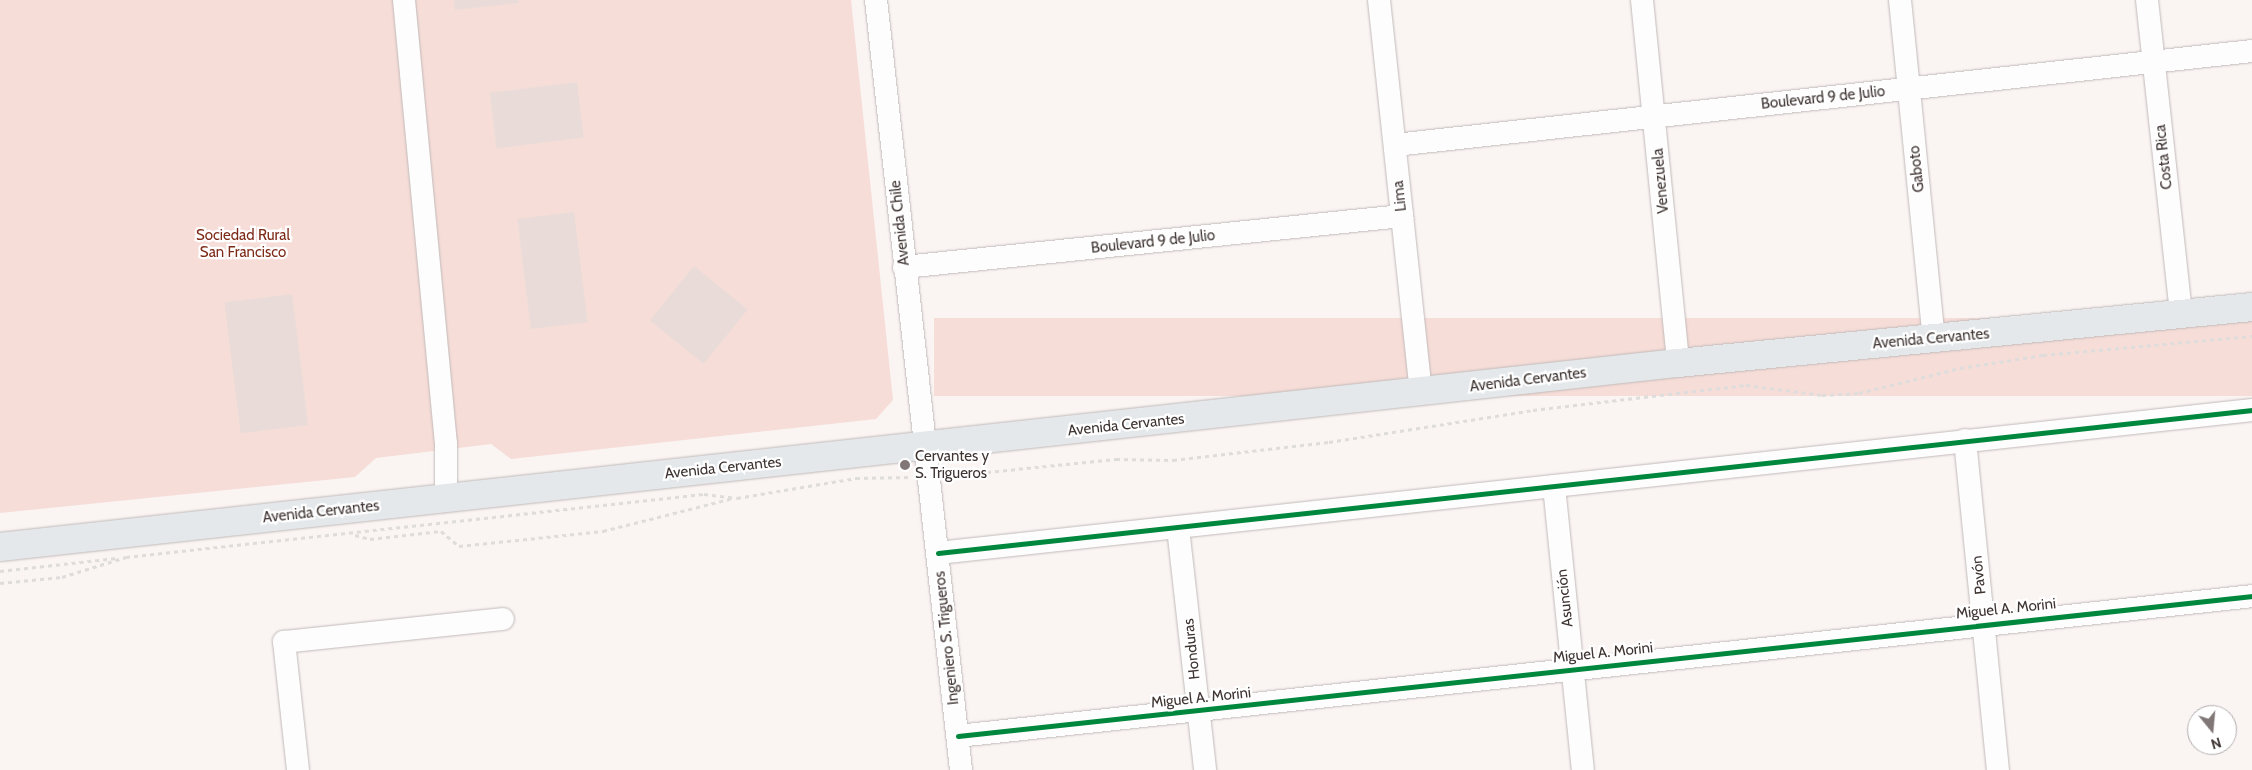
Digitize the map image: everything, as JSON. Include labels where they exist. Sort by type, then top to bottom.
[{"type":"main road","name":"Avenida Cervantes","points":[[0,547],[1678,363],[2252,307]]},
{"type":"street","points":[[404,0],[446,443],[446,498]]},
{"type":"street","name":"Avenida Chile","points":[[876,0],[924,446]]},
{"type":"street","name":"Lima","points":[[1379,0],[1421,392]]},
{"type":"street","name":"Venezuela","points":[[1642,0],[1678,363]]},
{"type":"street","name":"Gaboto","points":[[1900,0],[1934,338]]},
{"type":"street","name":"Costa Rica","points":[[2147,0],[2181,315]]},
{"type":"street","name":"Boulevard 9 de Julio","points":[[1395,145],[2252,52]]},
{"type":"street","name":"Boulevard 9 de Julio","points":[[904,267],[1402,216]]},
{"type":"street","points":[[938,553],[2252,410]]},
{"type":"street","name":"Pavón","points":[[1965,440],[1998,770]]},
{"type":"street","name":"Ingeniero S. Trigueros","points":[[924,446],[938,553],[961,770]]},
{"type":"street","name":"Asunción","points":[[1554,486],[1583,770]]},
{"type":"street","name":"Honduras","points":[[1178,528],[1204,770]]},
{"type":"street","name":"Miguel A. Morini","points":[[958,736],[2252,596]]},
{"type":"street","points":[[298,770],[284,642],[503,619]]},
{"type":"path","points":[[352,534],[370,539],[441,531],[459,546],[603,531],[737,498],[856,478],[928,477],[1015,471],[1116,459],[1173,460],[1329,442],[1533,410],[1746,385],[1822,395],[1859,392],[1960,368],[2043,355],[2252,336]]},
{"type":"path","points":[[0,571],[704,494],[737,498]]},
{"type":"path","points":[[0,583],[62,577],[126,557]]},
{"type":"green space","name":"Sociedad Rural San Francisco","points":[[0,0],[851,0],[893,400],[876,419],[511,459],[491,444],[376,458],[355,477],[0,513]]},
{"type":"green space","points":[[934,318],[2252,318],[2252,396],[934,396]]},
{"type":"building","points":[[454,0],[518,0],[519,3],[455,10]]},
{"type":"building","points":[[577,82],[584,138],[496,148],[490,93]]},
{"type":"building","points":[[574,212],[588,322],[531,329],[517,219]]},
{"type":"building","points":[[694,266],[748,309],[704,364],[650,320]]},
{"type":"building","points":[[292,294],[308,425],[241,433],[225,302]]},
{"type":"cycle path","points":[[938,553],[2252,410]]},
{"type":"cycle path","points":[[958,736],[2252,596]]},
{"type":"place","name":"Cervantes y S. Trigueros","points":[[905,465]]}]
